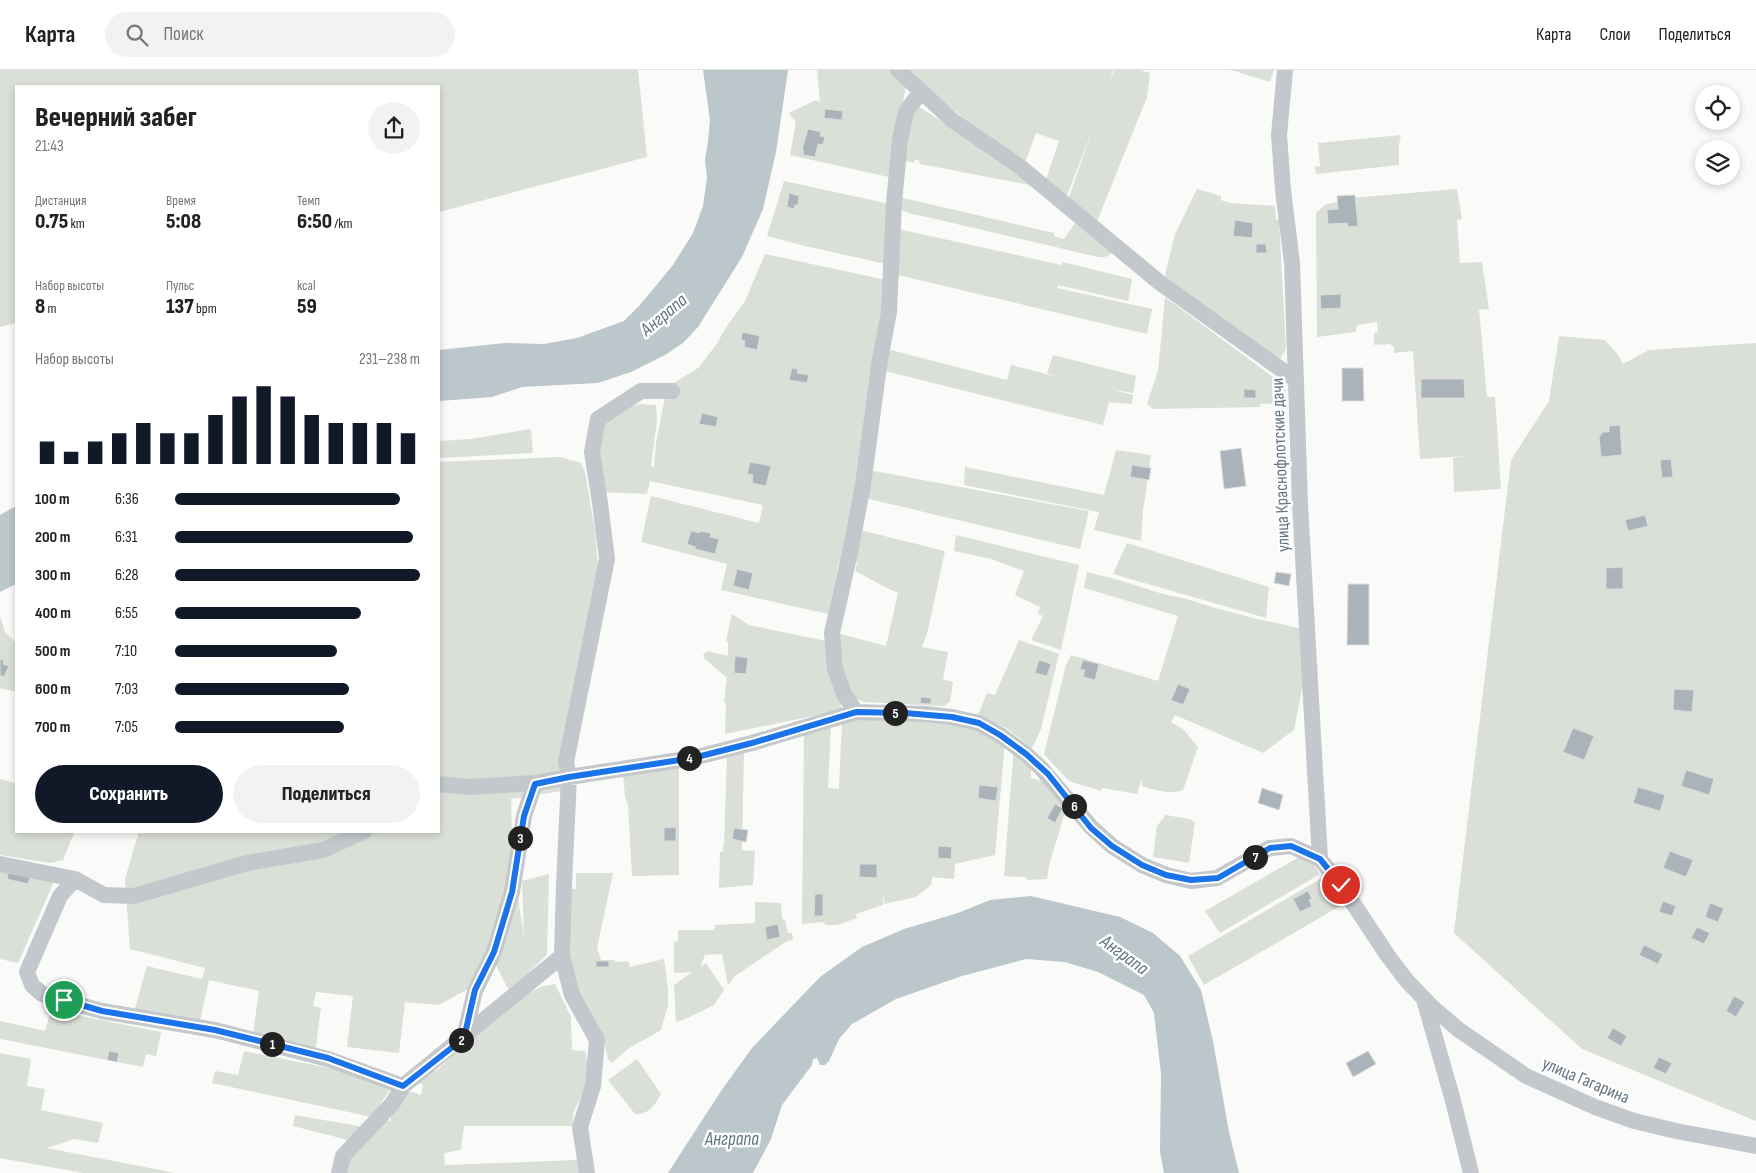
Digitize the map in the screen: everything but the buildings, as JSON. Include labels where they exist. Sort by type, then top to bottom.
[{"type":"street","points":[[898,70],[952,120],[1020,166],[1159,282],[1296,380]]},
{"type":"street","name":"улица Краснофлотские дачи","points":[[1285,70],[1278,135],[1292,264],[1300,504],[1320,859]]},
{"type":"street","points":[[856,712],[844,694],[836,669],[832,633],[852,548],[863,485],[880,359],[889,312],[894,203],[900,140],[906,112],[921,91]]},
{"type":"street","points":[[587,1173],[580,1127],[593,1086],[597,1040],[572,995],[562,956],[569,777],[566,762],[607,559],[592,452],[598,419],[642,391],[672,391]]},
{"type":"street","points":[[440,784],[469,787],[535,784],[693,758],[752,743],[856,712],[926,714],[979,723],[1000,735],[1026,754],[1041,768],[1091,828],[1112,846],[1142,865],[1166,875],[1191,880],[1218,878],[1270,848],[1291,846],[1320,859],[1341,885],[1407,981],[1424,999],[1452,1096],[1471,1173]]},
{"type":"street","points":[[464,1038],[475,990],[494,952],[512,892],[524,816],[535,784]]},
{"type":"street","points":[[0,864],[74,878],[104,895],[134,896],[247,864],[323,850],[361,833]]},
{"type":"street","points":[[74,878],[60,896],[27,972],[32,985],[42,994],[102,1011],[215,1030],[328,1058],[403,1086]]},
{"type":"street","points":[[339,1173],[343,1156],[392,1104],[403,1086],[562,956]]},
{"type":"street","name":"улица Гагарина","points":[[1424,999],[1459,1030],[1494,1055],[1526,1076],[1554,1090],[1634,1121],[1756,1146]]},
{"type":"shaded area","points":[[0,70],[638,70],[647,157],[440,212],[440,85],[15,85],[15,323],[0,327]]},
{"type":"shaded area","points":[[817,70],[894,70],[907,82],[901,111],[893,178],[790,155],[796,122],[789,113],[816,100],[820,102]]},
{"type":"shaded area","points":[[902,70],[1113,70],[1110,81],[1114,70],[1140,70],[1150,73],[1147,97],[1096,224],[1068,200],[1093,128],[1066,198],[1045,182],[1059,141],[1036,133],[1024,165]]},
{"type":"shaded area","points":[[1231,70],[1274,70],[1270,82]]},
{"type":"shaded area","points":[[915,104],[1004,162],[1005,166],[1008,165],[1030,185],[920,164],[918,159],[914,163],[903,160]]},
{"type":"shaded area","points":[[1401,135],[1399,165],[1316,174],[1315,167],[1320,166],[1318,143]]},
{"type":"shaded area","points":[[784,181],[890,204],[886,264],[767,236]]},
{"type":"shaded area","points":[[1197,189],[1221,196],[1221,200],[1230,203],[1275,206],[1276,220],[1279,219],[1286,349],[1280,359],[1164,279],[1175,234]]},
{"type":"shaded area","points":[[1457,189],[1462,219],[1457,220],[1460,263],[1482,262],[1489,309],[1479,310],[1487,397],[1495,397],[1501,489],[1454,492],[1453,458],[1468,456],[1420,459],[1413,351],[1394,353],[1394,347],[1390,344],[1374,345],[1374,333],[1378,332],[1377,322],[1357,325],[1356,332],[1317,337],[1316,213],[1325,205],[1352,198]]},
{"type":"shaded area","points":[[899,197],[1054,233],[1054,236],[1064,239],[1077,220],[1113,251],[1107,256],[1097,257],[909,213],[898,209]]},
{"type":"shaded area","points":[[898,229],[1062,265],[1063,262],[1132,279],[1128,301],[1058,285],[1057,288],[1152,309],[1147,334],[894,274]]},
{"type":"shaded area","points":[[765,254],[886,280],[860,473],[842,561],[839,562],[828,614],[721,590],[727,564],[641,542],[651,496],[759,523],[763,505],[650,481],[647,494],[602,492],[589,456],[609,414],[639,404],[656,405],[657,420],[651,467],[654,467],[656,443],[666,392],[672,384],[698,368],[716,345],[745,301]]},
{"type":"shaded area","points":[[1165,297],[1285,386],[1287,403],[1260,404],[1260,407],[1153,409],[1147,404],[1158,371]]},
{"type":"shaded area","points":[[1559,336],[1605,340],[1623,364],[1649,350],[1756,343],[1756,1121],[1582,1049],[1454,933],[1511,460],[1549,401]]},
{"type":"shaded area","points":[[887,349],[1007,380],[1011,365],[1054,376],[1047,373],[1053,355],[1136,376],[1133,393],[1110,389],[1133,395],[1132,404],[1109,402],[1103,425],[881,370]]},
{"type":"shaded area","points":[[531,429],[533,453],[440,458],[440,441],[471,439]]},
{"type":"shaded area","points":[[1116,450],[1151,455],[1141,541],[1094,530],[1099,512],[964,485],[965,467],[1104,495]]},
{"type":"shaded area","points":[[560,457],[581,463],[585,472],[595,531],[598,566],[562,791],[511,799],[513,865],[524,937],[522,881],[549,874],[547,955],[509,991],[496,965],[488,978],[439,1005],[405,1002],[399,1053],[347,1047],[353,996],[316,992],[313,1006],[321,1008],[315,1053],[252,1041],[259,991],[209,980],[198,1029],[133,1015],[147,966],[202,979],[205,968],[130,949],[125,879],[138,833],[440,833],[440,462]]},
{"type":"shaded area","points":[[869,470],[1089,511],[1080,549],[865,498]]},
{"type":"shaded area","points":[[860,530],[945,551],[928,630],[922,647],[948,652],[943,679],[953,682],[950,702],[943,706],[864,702],[857,699],[850,692],[842,671],[837,633],[886,646],[898,593],[855,571],[857,564],[854,558]]},
{"type":"shaded area","points":[[956,535],[1079,565],[1061,650],[1031,640],[1043,616],[1038,614],[1040,607],[1015,595],[1024,571],[991,559],[954,551]]},
{"type":"shaded area","points":[[1127,543],[1269,587],[1266,618],[1113,574]]},
{"type":"shaded area","points":[[1087,572],[1257,619],[1299,628],[1306,668],[1294,730],[1263,753],[1175,715],[1171,722],[1183,729],[1198,747],[1183,790],[1168,792],[1147,788],[1142,786],[1142,778],[1137,794],[1102,788],[1101,791],[1069,781],[1044,754],[1066,665],[1071,655],[1158,681],[1178,616],[1084,588]]},
{"type":"shaded area","points":[[732,614],[749,625],[826,641],[842,710],[725,734],[726,703],[724,702],[727,678],[703,655],[707,651],[728,656],[728,641],[726,641]]},
{"type":"shaded area","points":[[0,616],[5,632],[15,642],[15,692],[0,688]]},
{"type":"shaded area","points":[[1019,640],[1059,654],[1041,729],[1032,748],[1006,728],[978,715],[987,693],[995,695]]},
{"type":"shaded area","points":[[860,719],[958,720],[1005,742],[995,855],[955,864],[954,879],[932,877],[931,885],[916,897],[884,904],[883,890],[883,905],[856,914],[857,918],[837,925],[825,925],[824,922],[802,924],[804,732],[831,725],[828,788],[839,789],[842,723]]},
{"type":"shaded area","points":[[1014,745],[1031,761],[1031,778],[1046,782],[1067,806],[1049,865],[1047,879],[1027,880],[1026,877],[1004,876]]},
{"type":"shaded area","points":[[744,751],[742,850],[755,851],[753,885],[719,888],[720,852],[723,852],[724,845],[727,755]]},
{"type":"shaded area","points":[[679,768],[679,875],[632,876],[628,805],[623,776]]},
{"type":"shaded area","points":[[0,779],[15,783],[15,833],[74,833],[63,860],[50,863],[0,855]]},
{"type":"shaded area","points":[[1166,815],[1189,819],[1195,822],[1189,863],[1153,857],[1157,826]]},
{"type":"shaded area","points":[[1306,853],[1320,874],[1220,933],[1205,911]]},
{"type":"shaded area","points":[[0,863],[56,877],[18,963],[0,959]]},
{"type":"shaded area","points":[[576,873],[613,873],[597,948],[601,960],[628,961],[630,967],[664,959],[668,1005],[661,1030],[629,1048],[612,1063],[608,1059],[603,1036],[566,972],[565,888],[576,889]]},
{"type":"shaded area","points":[[1329,874],[1347,902],[1204,985],[1188,956]]},
{"type":"shaded area","points":[[755,902],[781,903],[782,919],[785,920],[788,933],[792,933],[793,940],[787,941],[735,976],[728,985],[722,954],[705,955],[700,967],[706,963],[724,990],[714,1005],[676,1022],[674,985],[692,972],[674,973],[674,942],[678,941],[678,930],[714,930],[715,925],[755,923]]},
{"type":"shaded area","points":[[555,984],[571,1017],[572,1050],[585,1051],[589,1068],[588,1083],[574,1111],[572,1126],[464,1126],[461,1150],[444,1153],[445,1165],[577,1160],[581,1173],[340,1173],[381,1120],[391,1121],[391,1112],[403,1089],[421,1095],[423,1084],[413,1082],[429,1071],[436,1071],[515,1000],[541,987]]},
{"type":"shaded area","points":[[51,1010],[161,1032],[156,1056],[146,1054],[143,1067],[0,1039],[0,1021],[45,1031]]},
{"type":"shaded area","points":[[244,1051],[354,1073],[392,1086],[372,1117],[212,1083],[215,1071],[238,1075]]},
{"type":"shaded area","points":[[0,1053],[31,1059],[27,1086],[45,1089],[41,1110],[103,1123],[98,1143],[74,1139],[47,1148],[175,1173],[83,1173],[0,1158]]},
{"type":"shaded area","points":[[637,1059],[661,1094],[654,1106],[640,1114],[635,1114],[608,1080]]},
{"type":"shaded area","points":[[295,1115],[364,1127],[348,1140],[293,1126]]},
{"type":"water","name":"Анграпа","points":[[703,70],[788,70],[776,152],[763,209],[742,257],[698,327],[683,343],[665,355],[631,372],[598,383],[522,387],[492,397],[440,401],[440,350],[505,343],[544,344],[577,338],[624,321],[640,305],[673,265],[693,233],[703,206],[707,178],[705,160],[710,120]]},
{"type":"water","points":[[15,507],[15,584],[0,592],[0,515]]},
{"type":"water","name":"Анграпа","points":[[1031,896],[1120,917],[1153,933],[1180,956],[1201,990],[1239,1173],[1164,1173],[1160,1152],[1161,1074],[1154,1013],[1144,995],[1098,972],[1065,962],[1026,959],[962,976],[896,999],[852,1024],[839,1039],[829,1061],[825,1065],[820,1065],[817,1058],[813,1059],[812,1065],[782,1105],[771,1139],[753,1173],[668,1173],[721,1091],[752,1048],[820,977],[862,947],[904,929],[958,913],[990,900]]},
{"type":"route","points":[[64,1000],[102,1011],[215,1030],[328,1058],[403,1086],[464,1038],[475,990],[494,952],[512,892],[524,816],[535,784],[693,758],[752,743],[856,712],[926,714],[979,723],[1000,735],[1026,754],[1048,774],[1091,828],[1112,846],[1142,865],[1166,875],[1191,880],[1218,878],[1270,848],[1291,846],[1320,859],[1341,885]]}]
